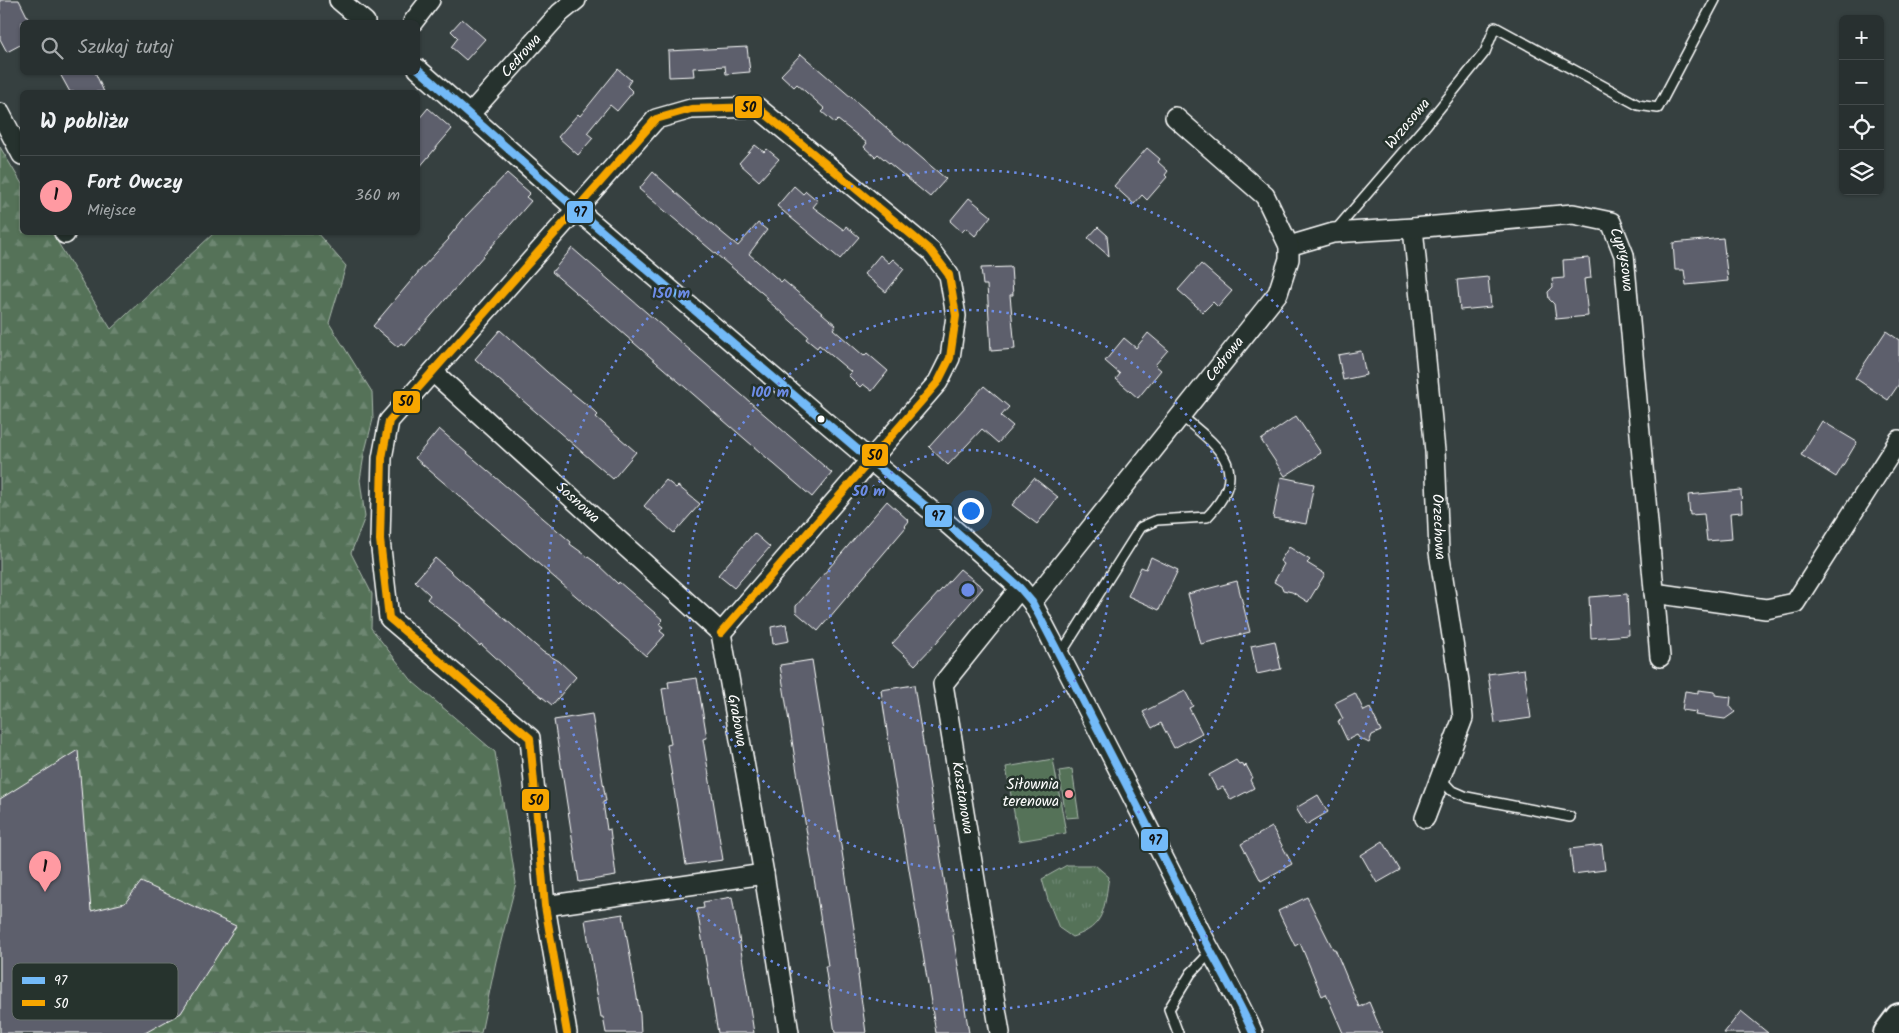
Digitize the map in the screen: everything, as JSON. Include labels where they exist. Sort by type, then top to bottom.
[{"type":"street","points":[[339,0],[363,20]]},
{"type":"street","points":[[415,20],[430,0]]},
{"type":"street","name":"Cedrowa","points":[[469,115],[560,13],[576,0]]},
{"type":"street","points":[[420,70],[576,209],[950,526],[1026,595],[1060,655],[1211,952],[1239,1002],[1253,1033]]},
{"type":"street","points":[[567,1033],[545,906],[530,738],[389,618],[380,540],[382,458],[389,421],[656,119],[691,110],[757,107],[931,251],[949,275],[956,316],[950,358],[938,382],[721,633]]},
{"type":"street","points":[[0,113],[20,151]]},
{"type":"street","points":[[1175,117],[1265,196],[1289,246]]},
{"type":"street","name":"Cyprysowa","points":[[1289,246],[1333,233],[1573,214],[1611,222],[1624,255],[1660,657]]},
{"type":"street","name":"Orzechowa","points":[[1413,228],[1435,450],[1440,552],[1460,681],[1463,718],[1425,818]]},
{"type":"street","name":"Cedrowa","points":[[1026,595],[1180,416],[1278,293],[1290,259],[1289,246]]},
{"type":"street","name":"Sosnowa","points":[[433,372],[721,633]]},
{"type":"street","points":[[1654,593],[1766,608],[1795,603],[1899,440]]},
{"type":"street","name":"Kasztanowa","points":[[1000,1033],[944,684],[1026,595]]},
{"type":"street","name":"Grabowa","points":[[721,633],[764,874],[789,1033]]},
{"type":"street","points":[[545,906],[764,874]]},
{"type":"street","points":[[1887,1033],[1899,1018]]},
{"type":"lane","name":"Wrzosowa","points":[[1333,233],[1427,124],[1485,52],[1495,27],[1638,105],[1658,108],[1715,0]]},
{"type":"lane","points":[[1060,655],[1141,527],[1157,520],[1207,516],[1220,504],[1231,476],[1224,457],[1209,439],[1180,416]]},
{"type":"lane","points":[[1441,779],[1451,790],[1467,797],[1570,817]]},
{"type":"lane","points":[[1178,1033],[1169,1009],[1191,973],[1211,952]]},
{"type":"green space","points":[[0,147],[20,181],[20,235],[53,235],[111,329],[212,235],[319,235],[346,266],[329,323],[372,392],[373,419],[360,480],[365,517],[351,553],[372,594],[371,628],[413,682],[495,752],[516,883],[496,961],[481,1033],[0,1033]]},
{"type":"green space","points":[[1053,759],[1066,833],[1019,841],[1006,767]]},
{"type":"green space","name":"Siłownia terenowa","points":[[1072,769],[1079,817],[1066,818],[1059,771]]},
{"type":"green space","points":[[1067,865],[1095,865],[1109,877],[1104,907],[1097,922],[1083,933],[1072,937],[1059,928],[1042,879]]},
{"type":"building","points":[[0,0],[19,0],[29,20],[20,20],[20,45],[7,52],[0,39]]},
{"type":"building","points":[[462,19],[485,39],[466,60],[451,47],[458,38],[451,31]]},
{"type":"building","points":[[747,47],[750,72],[726,74],[725,66],[693,68],[694,76],[669,77],[668,51]]},
{"type":"building","points":[[801,54],[946,179],[930,197],[878,154],[875,157],[864,147],[867,143],[838,120],[835,123],[822,112],[825,109],[797,84],[794,87],[781,75]]},
{"type":"building","points":[[618,69],[631,80],[627,86],[633,92],[617,111],[610,105],[587,133],[593,138],[578,155],[558,137],[578,114],[580,116]]},
{"type":"building","points":[[61,75],[96,75],[103,90],[69,90]]},
{"type":"building","points":[[428,108],[452,129],[420,167],[420,118]]},
{"type":"building","points":[[755,145],[764,152],[767,149],[779,159],[759,181],[739,163]]},
{"type":"building","points":[[1147,148],[1160,159],[1158,162],[1168,171],[1165,175],[1167,177],[1147,200],[1142,195],[1134,204],[1114,186]]},
{"type":"building","points":[[653,172],[738,246],[758,223],[767,230],[749,254],[836,325],[833,329],[864,356],[867,353],[888,371],[872,391],[863,384],[860,387],[848,375],[851,372],[819,345],[817,348],[806,339],[808,336],[766,299],[768,298],[639,189]]},
{"type":"building","points":[[507,173],[530,193],[526,197],[531,201],[405,346],[401,343],[398,347],[373,326],[449,239],[465,217]]},
{"type":"building","points":[[794,186],[803,194],[806,191],[818,201],[813,207],[844,230],[846,226],[859,237],[840,259],[777,206]]},
{"type":"building","points":[[969,198],[991,216],[975,236],[966,228],[962,232],[950,221]]},
{"type":"building","points":[[1098,227],[1107,235],[1109,256],[1088,238]]},
{"type":"building","points":[[1723,238],[1728,281],[1686,285],[1684,270],[1675,270],[1673,243]]},
{"type":"building","points":[[572,248],[832,473],[812,497],[552,272]]},
{"type":"building","points":[[880,255],[889,263],[893,259],[904,269],[886,292],[864,274]]},
{"type":"building","points":[[1589,258],[1591,278],[1584,279],[1588,316],[1556,319],[1554,304],[1549,299],[1548,292],[1553,287],[1552,279],[1564,278],[1563,260]]},
{"type":"building","points":[[1201,264],[1232,291],[1218,307],[1213,302],[1203,312],[1178,290]]},
{"type":"building","points":[[1011,267],[1013,295],[1010,295],[1015,349],[991,351],[987,285],[983,285],[981,268]]},
{"type":"building","points":[[1488,277],[1491,307],[1460,310],[1457,280]]},
{"type":"building","points":[[500,330],[593,410],[598,415],[596,417],[636,452],[613,479],[475,359]]},
{"type":"building","points":[[1886,331],[1899,340],[1899,384],[1888,400],[1855,378]]},
{"type":"building","points":[[1148,333],[1168,350],[1155,365],[1161,370],[1138,398],[1116,379],[1120,374],[1105,361],[1124,338],[1136,348]]},
{"type":"building","points":[[1361,351],[1366,375],[1343,380],[1338,355]]},
{"type":"building","points":[[984,386],[1009,407],[1001,416],[1013,426],[998,443],[982,429],[948,465],[929,447]]},
{"type":"building","points":[[1296,416],[1321,453],[1285,476],[1261,440]]},
{"type":"building","points":[[1822,421],[1857,442],[1836,477],[1801,455]]},
{"type":"building","points":[[439,429],[571,542],[570,544],[595,562],[618,584],[619,582],[663,620],[659,624],[663,627],[660,631],[665,635],[646,656],[415,458]]},
{"type":"building","points":[[1281,477],[1314,484],[1306,524],[1273,518]]},
{"type":"building","points":[[1034,478],[1058,497],[1037,524],[1012,505]]},
{"type":"building","points":[[666,480],[676,488],[678,486],[700,504],[674,533],[644,506]]},
{"type":"building","points":[[1741,490],[1742,512],[1730,513],[1732,539],[1707,541],[1704,514],[1690,515],[1688,495]]},
{"type":"building","points":[[887,501],[909,521],[906,527],[818,631],[796,612],[796,606]]},
{"type":"building","points":[[754,533],[770,547],[734,588],[718,575]]},
{"type":"building","points":[[1289,547],[1310,560],[1307,563],[1325,574],[1308,602],[1292,592],[1283,590],[1282,587],[1274,582],[1284,564],[1280,561]]},
{"type":"building","points":[[1151,557],[1178,570],[1159,610],[1128,596],[1141,567],[1146,569]]},
{"type":"building","points":[[435,558],[543,652],[559,661],[576,677],[552,705],[517,677],[481,644],[480,646],[458,626],[460,625],[427,599],[430,595],[415,581]]},
{"type":"building","points":[[960,569],[983,588],[915,665],[892,644]]},
{"type":"building","points":[[1237,581],[1250,632],[1201,644],[1188,594]]},
{"type":"building","points":[[1627,594],[1629,635],[1591,638],[1589,597]]},
{"type":"building","points":[[786,624],[789,641],[773,644],[771,627]]},
{"type":"building","points":[[1275,641],[1281,669],[1257,674],[1251,646]]},
{"type":"building","points":[[812,660],[855,935],[866,1033],[835,1033],[825,966],[828,966],[780,665]]},
{"type":"building","points":[[1524,669],[1531,718],[1495,723],[1488,674]]},
{"type":"building","points":[[697,678],[707,738],[703,739],[723,860],[686,865],[667,745],[671,744],[662,689],[669,688],[668,682]]},
{"type":"building","points":[[914,685],[969,1033],[936,1033],[893,772],[881,690]]},
{"type":"building","points":[[1698,690],[1715,692],[1715,695],[1731,697],[1730,706],[1735,712],[1725,719],[1695,715],[1696,712],[1682,710],[1685,691],[1698,693]]},
{"type":"building","points":[[1185,691],[1193,706],[1189,708],[1202,733],[1174,748],[1161,723],[1152,728],[1143,712]]},
{"type":"building","points":[[1355,693],[1364,711],[1370,708],[1381,731],[1372,735],[1369,743],[1357,735],[1347,740],[1338,721],[1343,719],[1335,703]]},
{"type":"building","points":[[592,714],[606,801],[603,802],[607,830],[610,829],[616,876],[579,882],[554,720]]},
{"type":"building","points":[[78,750],[91,911],[125,903],[141,882],[236,926],[181,1013],[178,1015],[178,963],[12,963],[12,1020],[168,1020],[145,1033],[0,1033],[0,799]]},
{"type":"building","points":[[1236,760],[1239,764],[1242,763],[1244,767],[1246,765],[1253,778],[1250,780],[1254,788],[1231,800],[1223,787],[1217,790],[1209,775]]},
{"type":"building","points":[[1318,795],[1328,812],[1306,825],[1296,808]]},
{"type":"building","points":[[1272,827],[1292,864],[1261,881],[1241,844]]},
{"type":"building","points":[[1383,841],[1400,870],[1377,883],[1361,855]]},
{"type":"building","points":[[1602,845],[1605,870],[1573,874],[1570,849]]},
{"type":"building","points":[[732,897],[754,1033],[718,1033],[697,909],[704,908],[703,902]]},
{"type":"building","points":[[1307,897],[1333,949],[1335,949],[1359,1007],[1369,1002],[1382,1033],[1343,1033],[1326,994],[1322,996],[1300,943],[1295,946],[1278,911]]},
{"type":"building","points":[[623,914],[640,1015],[641,1033],[606,1033],[603,1017],[601,1017],[585,920]]},
{"type":"building","points":[[1741,1011],[1768,1033],[1724,1033]]},
{"type":"transit line","name":"97","points":[[420,71],[576,209],[950,526],[1020,588],[1032,602],[1253,1033]]},
{"type":"transit line","name":"50","points":[[567,1033],[545,906],[530,738],[389,618],[380,540],[382,458],[389,421],[656,119],[691,109],[757,107],[931,251],[949,275],[956,316],[950,358],[938,382],[721,633]]},
{"type":"place","name":"Siłownia terenowa","points":[[1069,794]]},
{"type":"place","name":"Fort Owczy","points":[[45,892]]}]
